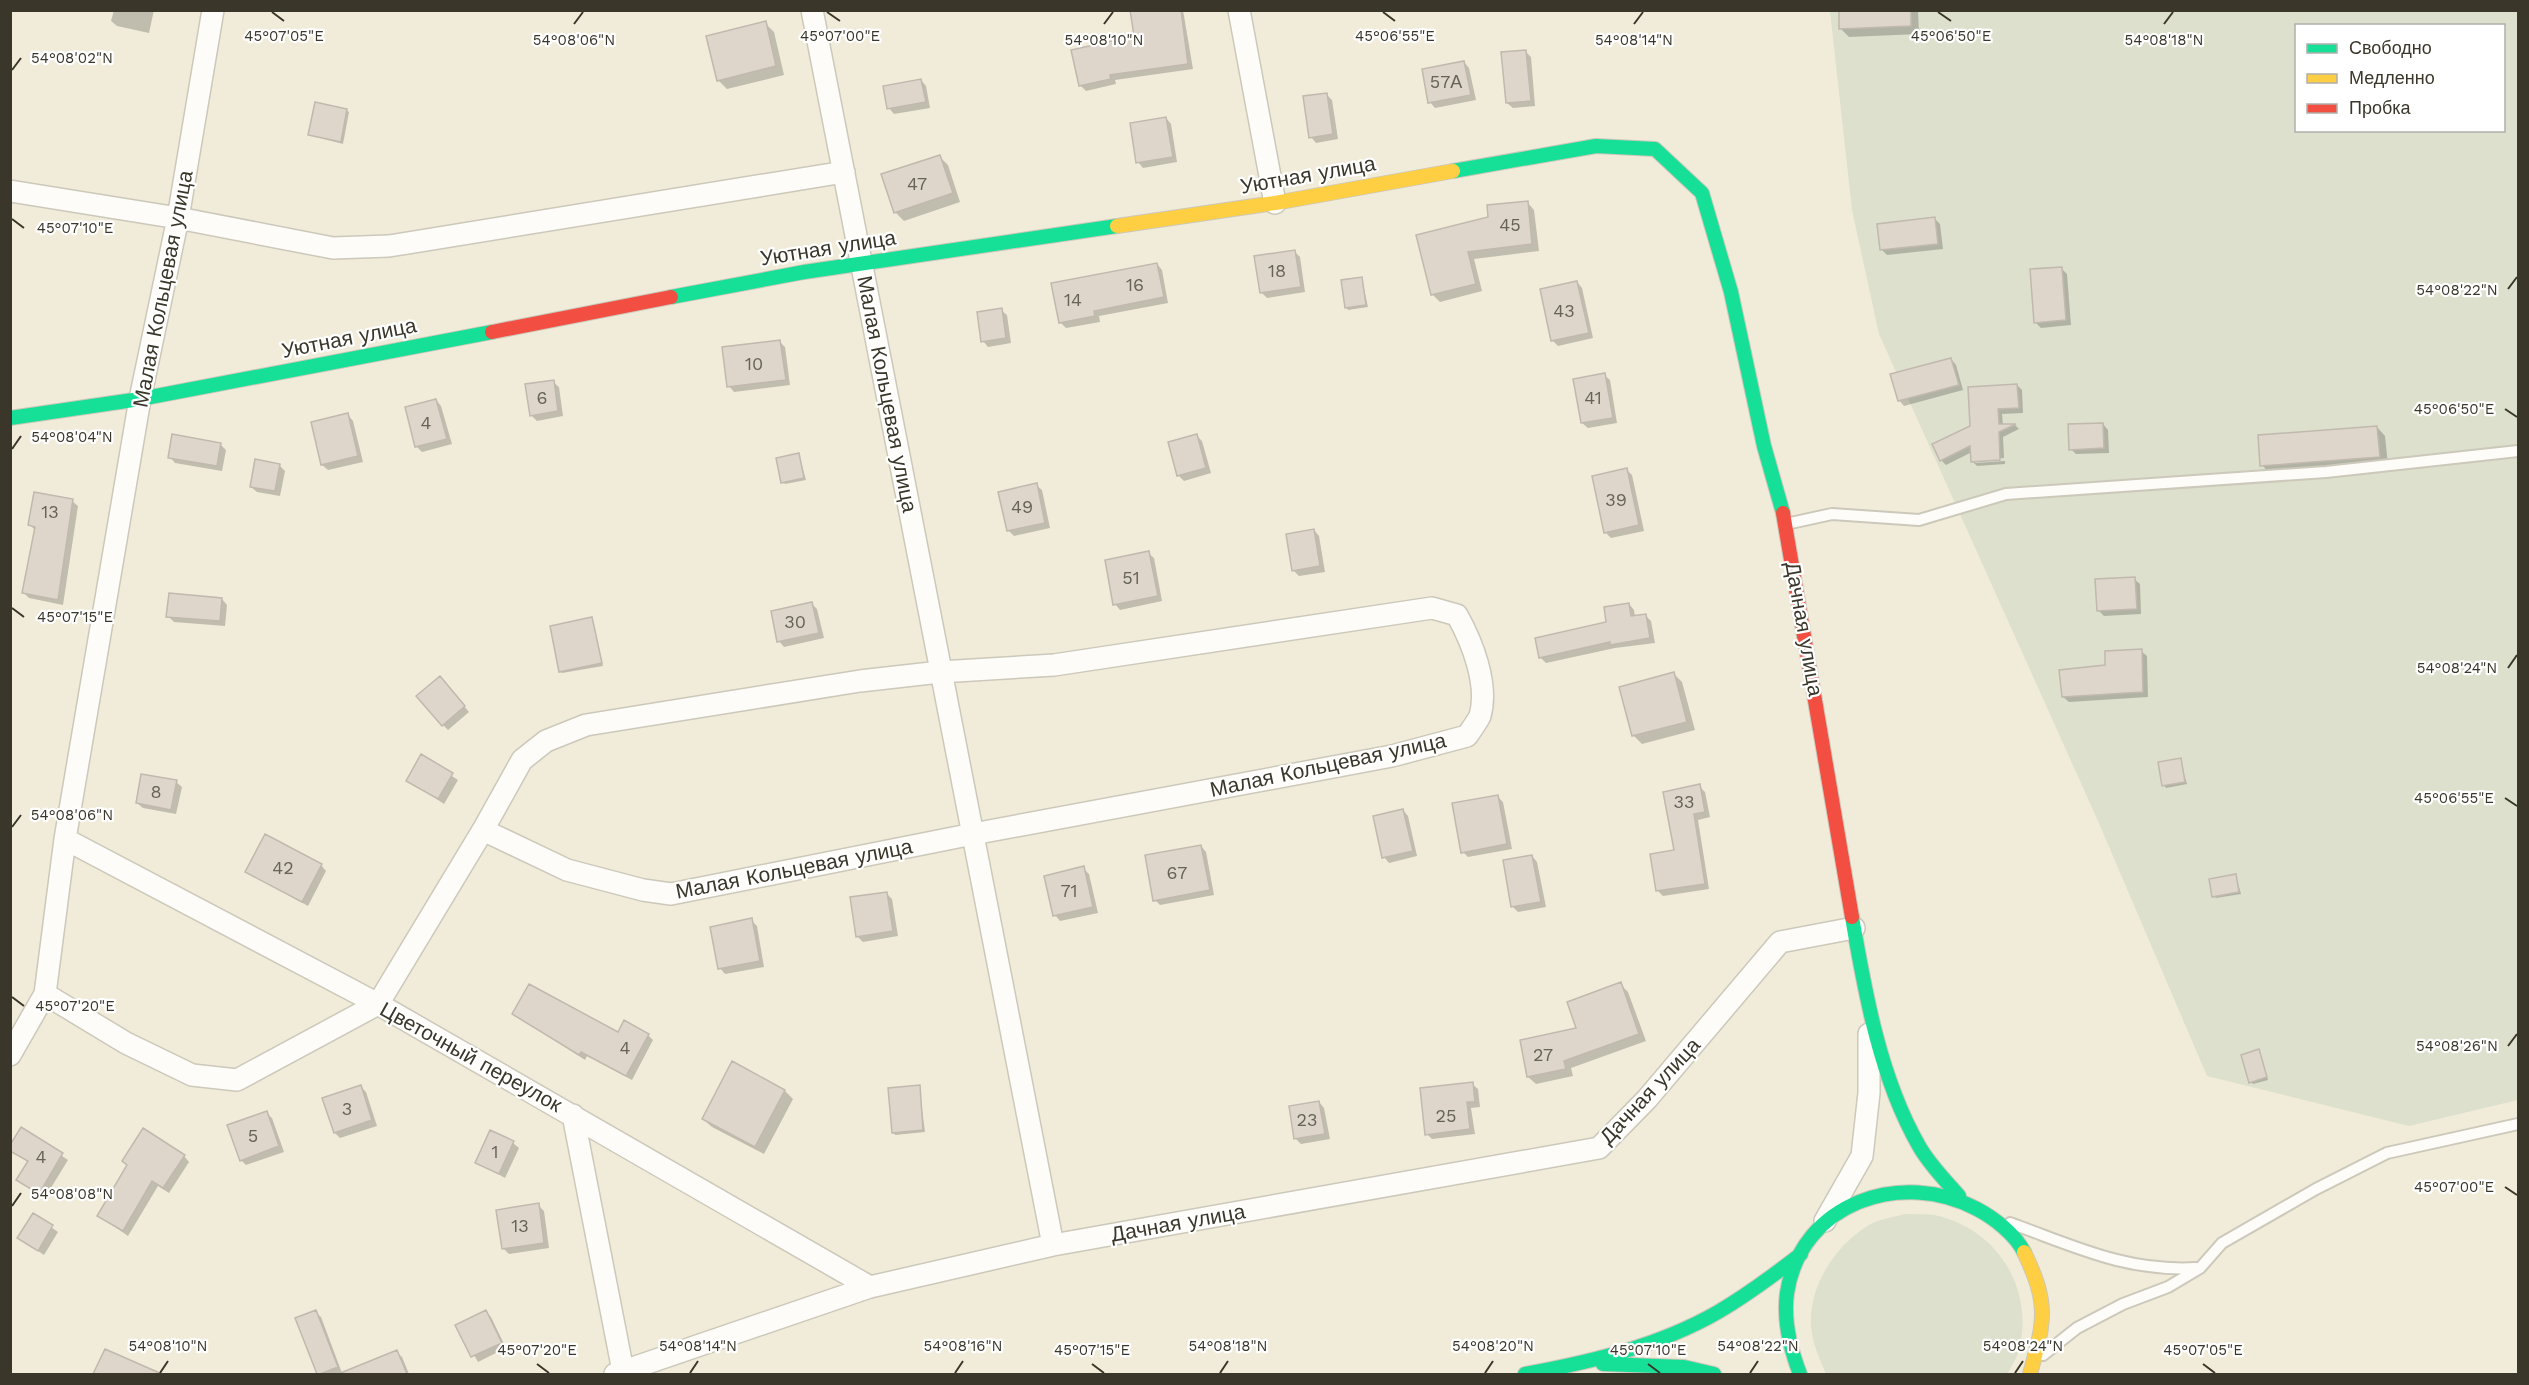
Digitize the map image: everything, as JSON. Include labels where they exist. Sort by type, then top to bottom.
[{"type":"street","name":"Малая Кольцевая улица","points":[[10,1054],[45,994],[65,839],[141,399],[178,218],[213,10]]},
{"type":"street","name":"Малая Кольцевая улица","points":[[812,10],[1053,1245]]},
{"type":"street","points":[[1239,10],[1275,203]]},
{"type":"street","name":"Уютная улица","points":[[10,418],[141,399],[804,272],[1275,203],[1596,146],[1655,149]]},
{"type":"street","name":"Дачная улица","points":[[619,1373],[870,1287],[1053,1245],[1599,1148],[1647,1099],[1780,942],[1854,928],[1786,524],[1764,446],[1731,292],[1702,193],[1655,149]]},
{"type":"street","points":[[10,191],[178,218],[333,248],[389,246],[844,172]]},
{"type":"street","name":"Малая Кольцевая улица","points":[[378,1004],[483,830],[522,759],[546,741],[586,725],[814,688],[940,672],[1054,665],[1432,608],[1457,615],[1470,638],[1482,690],[1480,716],[1467,736],[1392,756],[973,834],[671,894],[643,890],[567,870],[483,830]]},
{"type":"street","name":"Цветочный переулок","points":[[65,839],[378,1004],[573,1114],[870,1287]]},
{"type":"street","points":[[1854,928],[1895,1091],[1920,1147],[1959,1197]]},
{"type":"street","points":[[45,994],[126,1043],[192,1076],[237,1080],[378,1004]]},
{"type":"street","points":[[1800,1374],[1791,1352],[1784,1321],[1788,1287],[1801,1254],[1825,1221],[1862,1156],[1869,1093],[1869,994]]},
{"type":"street","points":[[573,1114],[619,1373]]},
{"type":"street","points":[[1825,1221],[1857,1200],[1890,1190],[1924,1189],[1959,1197],[1992,1216],[2024,1250],[2041,1285],[2045,1320],[2038,1359],[2030,1374]]},
{"type":"street","points":[[1525,1374],[1585,1364],[1683,1329],[1740,1299],[1801,1254]]},
{"type":"street","points":[[1585,1364],[1684,1367],[1714,1374]]},
{"type":"lane","points":[[1786,524],[1832,514],[1918,520],[2006,494],[2326,472],[2518,451]]},
{"type":"lane","points":[[2038,1359],[2078,1328],[2123,1304],[2168,1287],[2200,1268],[2222,1243],[2316,1189],[2387,1153],[2518,1124]]},
{"type":"lane","points":[[1992,1216],[2121,1263],[2163,1270],[2200,1268]]},
{"type":"green space","points":[[1830,11],[2518,11],[2518,1100],[2409,1126],[2207,1076],[2098,821],[1879,334],[1852,210]]},
{"type":"green space","points":[[1905,1214],[1938,1216],[1963,1225],[1981,1236],[2008,1267],[2017,1286],[2022,1328],[2018,1353],[2007,1374],[1826,1374],[1815,1347],[1811,1326],[1812,1308],[1822,1275],[1831,1260],[1855,1235],[1873,1223]]},
{"type":"building","points":[[1130,10],[1181,10],[1188,64],[1110,75],[1111,79],[1079,86],[1071,50],[1134,36]]},
{"type":"building","points":[[1839,10],[1911,10],[1911,26],[1839,29]]},
{"type":"building","points":[[766,21],[776,66],[717,81],[706,36]]},
{"type":"building","points":[[1526,50],[1531,101],[1506,103],[1501,52]]},
{"type":"building","points":[[1464,61],[1471,95],[1428,103],[1422,69]]},
{"type":"building","points":[[921,79],[926,102],[887,109],[883,86]]},
{"type":"building","points":[[1327,93],[1333,134],[1309,138],[1303,96]]},
{"type":"building","points":[[315,102],[347,109],[341,142],[308,135]]},
{"type":"building","points":[[1166,117],[1173,157],[1136,163],[1130,123]]},
{"type":"building","points":[[940,155],[953,193],[894,213],[881,174]]},
{"type":"building","points":[[1528,201],[1532,244],[1468,252],[1476,284],[1431,295],[1416,235],[1488,217],[1487,205]]},
{"type":"building","points":[[1935,217],[1938,244],[1880,250],[1877,224]]},
{"type":"building","points":[[1295,250],[1301,287],[1260,293],[1254,256]]},
{"type":"building","points":[[1157,263],[1164,297],[1094,311],[1095,316],[1059,323],[1051,283]]},
{"type":"building","points":[[2062,267],[2066,320],[2034,323],[2030,269]]},
{"type":"building","points":[[1362,277],[1366,305],[1345,308],[1341,280]]},
{"type":"building","points":[[1577,281],[1589,333],[1551,341],[1540,289]]},
{"type":"building","points":[[1002,308],[1006,338],[981,342],[977,312]]},
{"type":"building","points":[[780,340],[786,380],[727,387],[722,347]]},
{"type":"building","points":[[1951,358],[1959,385],[1898,401],[1890,374]]},
{"type":"building","points":[[1605,373],[1613,418],[1581,423],[1573,379]]},
{"type":"building","points":[[554,380],[558,411],[530,416],[525,384]]},
{"type":"building","points":[[2017,384],[2019,408],[1998,409],[1999,424],[2016,424],[1999,432],[2000,460],[1971,462],[1970,446],[1940,461],[1932,444],[1970,426],[1968,387]]},
{"type":"building","points":[[436,399],[447,439],[415,447],[405,407]]},
{"type":"building","points":[[348,413],[358,456],[321,465],[311,422]]},
{"type":"building","points":[[2103,423],[2104,448],[2069,450],[2068,424]]},
{"type":"building","points":[[2377,426],[2380,457],[2260,466],[2258,435]]},
{"type":"building","points":[[172,434],[221,443],[217,466],[168,458]]},
{"type":"building","points":[[1197,434],[1206,468],[1177,476],[1168,442]]},
{"type":"building","points":[[799,453],[804,478],[781,483],[776,458]]},
{"type":"building","points":[[255,459],[280,464],[275,491],[250,487]]},
{"type":"building","points":[[1627,468],[1639,525],[1604,533],[1592,476]]},
{"type":"building","points":[[1037,483],[1045,523],[1007,531],[998,492]]},
{"type":"building","points":[[34,492],[73,499],[58,600],[22,593],[35,527],[28,525]]},
{"type":"building","points":[[1314,529],[1320,566],[1292,571],[1286,534]]},
{"type":"building","points":[[1149,551],[1158,596],[1113,605],[1105,560]]},
{"type":"building","points":[[2135,577],[2137,609],[2097,611],[2095,579]]},
{"type":"building","points":[[169,593],[222,598],[220,621],[166,617]]},
{"type":"building","points":[[812,602],[819,633],[777,642],[771,611]]},
{"type":"building","points":[[1629,603],[1631,616],[1646,614],[1650,638],[1610,645],[1610,642],[1539,658],[1535,638],[1606,622],[1604,607]]},
{"type":"building","points":[[592,617],[602,663],[559,672],[550,626]]},
{"type":"building","points":[[2142,649],[2143,692],[2062,697],[2059,670],[2105,665],[2105,651]]},
{"type":"building","points":[[1674,672],[1687,722],[1632,736],[1619,687]]},
{"type":"building","points":[[440,676],[465,706],[442,726],[416,696]]},
{"type":"building","points":[[421,754],[453,773],[438,799],[406,781]]},
{"type":"building","points":[[2181,758],[2185,782],[2162,786],[2158,762]]},
{"type":"building","points":[[141,774],[177,780],[171,810],[136,803]]},
{"type":"building","points":[[1700,784],[1705,812],[1694,814],[1705,884],[1656,891],[1650,854],[1674,850],[1663,792]]},
{"type":"building","points":[[1498,795],[1507,844],[1461,853],[1452,803]]},
{"type":"building","points":[[1403,809],[1413,851],[1382,858],[1373,816]]},
{"type":"building","points":[[265,834],[322,864],[302,902],[245,872]]},
{"type":"building","points":[[1201,845],[1210,890],[1153,901],[1145,855]]},
{"type":"building","points":[[1532,855],[1541,902],[1511,907],[1503,860]]},
{"type":"building","points":[[1084,866],[1093,907],[1053,916],[1044,876]]},
{"type":"building","points":[[2236,874],[2239,892],[2212,897],[2209,879]]},
{"type":"building","points":[[887,892],[893,931],[856,937],[850,897]]},
{"type":"building","points":[[752,918],[760,961],[718,969],[710,927]]},
{"type":"building","points":[[1621,982],[1639,1034],[1564,1061],[1566,1069],[1527,1077],[1520,1040],[1576,1028],[1567,1002]]},
{"type":"building","points":[[529,984],[618,1032],[624,1020],[649,1034],[626,1076],[581,1052],[579,1055],[512,1014]]},
{"type":"building","points":[[2259,1049],[2267,1077],[2249,1083],[2241,1055]]},
{"type":"building","points":[[732,1061],[785,1090],[755,1147],[702,1119]]},
{"type":"building","points":[[1473,1082],[1475,1102],[1467,1102],[1470,1129],[1425,1135],[1420,1088]]},
{"type":"building","points":[[361,1085],[372,1120],[334,1133],[322,1098]]},
{"type":"building","points":[[920,1085],[923,1130],[892,1133],[888,1088]]},
{"type":"building","points":[[1319,1101],[1325,1134],[1294,1139],[1289,1106]]},
{"type":"building","points":[[267,1111],[279,1146],[240,1161],[227,1125]]},
{"type":"building","points":[[21,1127],[63,1153],[39,1194],[16,1180],[28,1161],[10,1151],[10,1145]]},
{"type":"building","points":[[143,1128],[185,1155],[163,1188],[152,1181],[123,1231],[97,1216],[127,1165],[122,1161]]},
{"type":"building","points":[[490,1130],[514,1141],[499,1174],[475,1163]]},
{"type":"building","points":[[539,1203],[544,1243],[502,1249],[496,1210]]},
{"type":"building","points":[[33,1213],[53,1225],[38,1251],[17,1238]]},
{"type":"building","points":[[316,1310],[338,1367],[320,1374],[317,1374],[295,1318]]},
{"type":"building","points":[[486,1310],[502,1343],[471,1357],[455,1325]]},
{"type":"building","points":[[105,1349],[162,1374],[93,1374]]},
{"type":"building","points":[[397,1350],[407,1374],[338,1374]]},
{"type":"traffic: fast","points":[[1453,171],[1596,146],[1655,149],[1702,193],[1731,292],[1764,446],[1783,513]]},
{"type":"traffic: fast","points":[[671,297],[804,272],[1117,226]]},
{"type":"traffic: fast","points":[[10,418],[140,399],[492,332]]},
{"type":"traffic: fast","points":[[1852,917],[1869,1005],[1884,1064],[1894,1092],[1905,1120],[1923,1153],[1959,1196]]},
{"type":"traffic: fast","points":[[1800,1374],[1790,1344],[1786,1314],[1787,1293],[1796,1262],[1812,1236],[1833,1216],[1859,1202],[1888,1194],[1918,1192],[1948,1197],[1977,1209],[2004,1227],[2024,1252]]},
{"type":"traffic: fast","points":[[1525,1374],[1600,1358],[1672,1334],[1718,1312],[1801,1254]]},
{"type":"traffic: fast","points":[[1603,1364],[1684,1367],[1714,1374]]},
{"type":"traffic: slow","points":[[1117,226],[1275,203],[1453,171]]},
{"type":"traffic: slow","points":[[2024,1252],[2038,1285],[2042,1312],[2039,1339],[2030,1374]]},
{"type":"traffic: jam","points":[[492,332],[671,297]]},
{"type":"traffic: jam","points":[[1783,513],[1852,917]]}]
